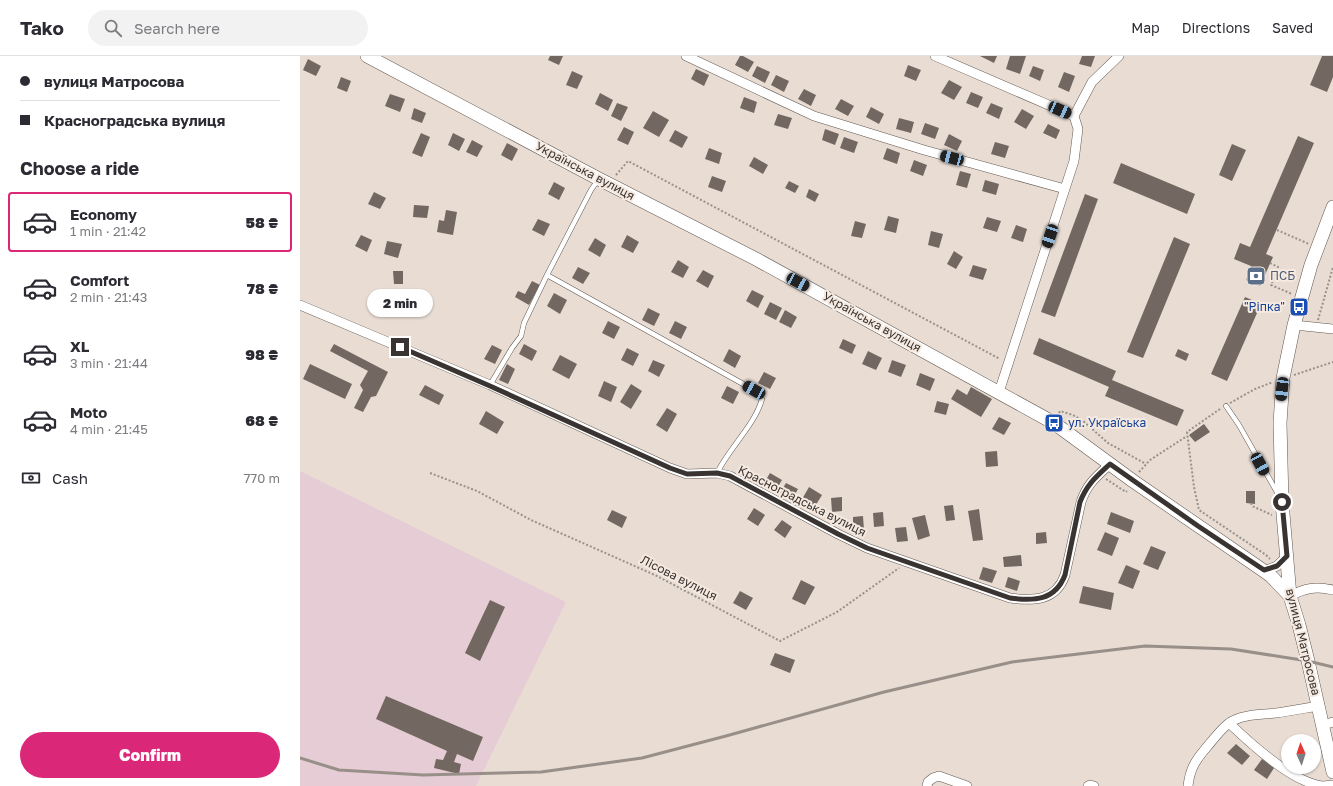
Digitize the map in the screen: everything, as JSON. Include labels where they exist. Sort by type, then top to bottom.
[{"type":"street","name":"Українська вулиця","points":[[367,56],[756,259],[1054,423],[1110,464],[1129,486],[1264,570],[1272,576],[1290,596]]},
{"type":"street","points":[[686,56],[814,116],[924,150],[1065,189]]},
{"type":"street","points":[[935,56],[1074,116]]},
{"type":"street","points":[[999,392],[1074,161],[1078,129],[1074,116],[1092,82],[1119,56]]},
{"type":"street","name":"вулиця Матросова","points":[[1333,207],[1317,248],[1294,325],[1283,378],[1280,452],[1282,502],[1290,596],[1299,625],[1319,706],[1328,724],[1333,772]]},
{"type":"street","name":"Красноградська вулиця","points":[[300,305],[490,386],[670,468],[687,474],[717,473],[730,476],[867,548],[1010,598],[1023,599],[1047,596],[1055,592],[1062,585],[1080,502],[1087,486],[1110,464]]},
{"type":"street","points":[[1294,325],[1333,329]]},
{"type":"street","points":[[1264,570],[1277,566],[1287,556]]},
{"type":"street","points":[[1290,596],[1302,590],[1314,588],[1333,590]]},
{"type":"street","points":[[1188,786],[1189,774],[1194,763],[1229,723],[1258,714],[1276,713],[1319,706]]},
{"type":"street","points":[[1229,723],[1245,739],[1266,756],[1308,783],[1322,786],[1333,785]]},
{"type":"street","points":[[927,786],[928,782],[939,776],[967,786]]},
{"type":"street","points":[[1088,786],[1094,786]]},
{"type":"lane","points":[[490,386],[512,348],[521,336],[524,323],[547,275],[592,190],[604,181]]},
{"type":"lane","points":[[547,275],[754,390],[762,399],[755,414],[724,459],[717,473]]},
{"type":"lane","points":[[1226,406],[1282,502]]},
{"type":"path","points":[[604,181],[628,161],[1008,364]]},
{"type":"path","points":[[1277,230],[1317,248]]},
{"type":"path","points":[[1270,263],[1278,266],[1272,285],[1292,294],[1289,305],[1299,307]]},
{"type":"path","points":[[1316,328],[1333,267]]},
{"type":"path","points":[[1226,406],[1187,432],[1194,487],[1199,510],[1266,555],[1277,566]]},
{"type":"path","points":[[1060,411],[1074,415],[1108,443],[1146,464]]},
{"type":"path","points":[[1098,474],[1129,486],[1150,460],[1187,436]]},
{"type":"path","name":"Лісова вулиця","points":[[430,473],[477,491],[531,520],[657,576],[780,641],[837,612],[908,562]]},
{"type":"path","points":[[1251,503],[1252,506],[1284,520]]},
{"type":"shaded area","points":[[300,471],[566,602],[476,786],[300,786]]},
{"type":"building","points":[[550,56],[563,56],[559,65],[548,60]]},
{"type":"building","points":[[740,56],[754,62],[748,72],[735,65]]},
{"type":"building","points":[[980,56],[997,56],[994,63]]},
{"type":"building","points":[[1010,56],[1026,56],[1020,74],[1006,69]]},
{"type":"building","points":[[1082,56],[1095,56],[1091,67],[1079,64]]},
{"type":"building","points":[[1322,56],[1333,56],[1333,77],[1327,92],[1310,85]]},
{"type":"building","points":[[308,59],[321,66],[316,76],[303,70]]},
{"type":"building","points":[[908,65],[921,70],[916,81],[904,76]]},
{"type":"building","points":[[757,66],[770,72],[765,83],[752,76]]},
{"type":"building","points":[[1033,66],[1044,70],[1040,81],[1029,76]]},
{"type":"building","points":[[696,69],[709,75],[704,86],[691,79]]},
{"type":"building","points":[[572,71],[583,76],[577,89],[566,85]]},
{"type":"building","points":[[1064,72],[1075,76],[1069,92],[1058,87]]},
{"type":"building","points":[[776,75],[789,81],[784,92],[771,85]]},
{"type":"building","points":[[341,77],[351,81],[347,92],[337,88]]},
{"type":"building","points":[[949,80],[962,87],[954,100],[941,93]]},
{"type":"building","points":[[804,89],[816,95],[811,106],[798,99]]},
{"type":"building","points":[[971,92],[983,97],[978,108],[966,103]]},
{"type":"building","points":[[600,93],[613,100],[608,111],[595,104]]},
{"type":"building","points":[[390,94],[405,99],[400,112],[385,106]]},
{"type":"building","points":[[744,97],[757,102],[754,113],[740,108]]},
{"type":"building","points":[[841,99],[854,106],[848,116],[835,109]]},
{"type":"building","points":[[617,103],[628,107],[621,121],[611,116]]},
{"type":"building","points":[[991,103],[1003,108],[999,119],[986,113]]},
{"type":"building","points":[[871,107],[884,114],[879,124],[866,117]]},
{"type":"building","points":[[414,108],[426,113],[422,123],[411,119]]},
{"type":"building","points":[[1022,109],[1034,116],[1026,129],[1014,122]]},
{"type":"building","points":[[653,111],[669,120],[659,137],[643,128]]},
{"type":"building","points":[[778,114],[792,118],[788,129],[774,125]]},
{"type":"building","points":[[899,118],[914,122],[911,133],[896,129]]},
{"type":"building","points":[[925,123],[939,128],[935,139],[921,134]]},
{"type":"building","points":[[1048,124],[1060,130],[1056,139],[1043,133]]},
{"type":"building","points":[[624,127],[634,132],[628,145],[617,140]]},
{"type":"building","points":[[825,129],[839,134],[835,145],[822,140]]},
{"type":"building","points":[[675,130],[688,137],[682,148],[669,141]]},
{"type":"building","points":[[421,133],[430,137],[422,157],[412,153]]},
{"type":"building","points":[[453,133],[465,139],[459,151],[448,145]]},
{"type":"building","points":[[949,134],[962,141],[957,151],[944,145]]},
{"type":"building","points":[[1298,136],[1314,143],[1266,254],[1273,257],[1260,286],[1246,280],[1251,266],[1234,259],[1240,243],[1250,247]]},
{"type":"building","points":[[844,137],[858,142],[854,153],[840,148]]},
{"type":"building","points":[[472,140],[483,146],[477,157],[466,152]]},
{"type":"building","points":[[995,142],[1009,146],[1005,158],[991,154]]},
{"type":"building","points":[[507,143],[518,149],[512,161],[501,155]]},
{"type":"building","points":[[1232,144],[1246,150],[1232,181],[1219,175]]},
{"type":"building","points":[[709,148],[722,153],[719,164],[705,159]]},
{"type":"building","points":[[887,148],[900,153],[897,164],[883,159]]},
{"type":"building","points":[[754,157],[768,165],[763,174],[749,166]]},
{"type":"building","points":[[914,160],[927,165],[923,176],[910,171]]},
{"type":"building","points":[[1121,163],[1195,194],[1187,214],[1113,183]]},
{"type":"building","points":[[960,171],[971,174],[967,188],[956,185]]},
{"type":"building","points":[[712,176],[726,181],[722,192],[708,187]]},
{"type":"building","points":[[985,180],[999,184],[996,195],[982,191]]},
{"type":"building","points":[[789,181],[799,186],[795,193],[785,188]]},
{"type":"building","points":[[554,182],[565,188],[559,200],[548,194]]},
{"type":"building","points":[[809,189],[819,194],[815,202],[806,197]]},
{"type":"building","points":[[374,192],[386,198],[380,209],[368,204]]},
{"type":"building","points":[[1085,194],[1098,199],[1055,317],[1041,312]]},
{"type":"building","points":[[414,205],[429,206],[427,218],[413,217]]},
{"type":"building","points":[[446,210],[457,212],[453,235],[437,232],[439,220],[444,221]]},
{"type":"building","points":[[888,216],[899,219],[896,233],[884,230]]},
{"type":"building","points":[[987,217],[1001,221],[997,232],[983,228]]},
{"type":"building","points":[[538,219],[550,224],[544,236],[532,230]]},
{"type":"building","points":[[855,221],[866,224],[862,238],[851,236]]},
{"type":"building","points":[[1016,225],[1027,229],[1023,242],[1011,238]]},
{"type":"building","points":[[931,231],[943,234],[939,248],[928,245]]},
{"type":"building","points":[[361,235],[372,240],[367,252],[355,246]]},
{"type":"building","points":[[627,235],[639,242],[633,253],[621,247]]},
{"type":"building","points":[[1174,237],[1190,244],[1143,358],[1127,352]]},
{"type":"building","points":[[595,238],[606,245],[600,257],[588,250]]},
{"type":"building","points":[[387,241],[402,244],[398,258],[384,254]]},
{"type":"building","points":[[954,251],[963,257],[956,269],[947,264]]},
{"type":"building","points":[[678,260],[689,267],[683,278],[671,272]]},
{"type":"building","points":[[973,265],[987,269],[983,280],[969,276]]},
{"type":"building","points":[[578,267],[590,273],[583,284],[572,278]]},
{"type":"building","points":[[703,270],[714,276],[708,288],[696,281]]},
{"type":"building","points":[[393,271],[403,271],[403,284],[394,284]]},
{"type":"building","points":[[532,281],[540,285],[529,305],[515,297],[518,291],[525,294]]},
{"type":"building","points":[[752,290],[764,296],[758,308],[746,301]]},
{"type":"building","points":[[554,293],[567,300],[560,314],[547,306]]},
{"type":"building","points":[[1245,297],[1261,304],[1227,381],[1211,374]]},
{"type":"building","points":[[770,302],[782,308],[776,320],[764,314]]},
{"type":"building","points":[[648,308],[660,314],[654,326],[642,320]]},
{"type":"building","points":[[785,310],[797,317],[791,328],[779,322]]},
{"type":"building","points":[[608,321],[620,327],[614,339],[602,333]]},
{"type":"building","points":[[675,321],[687,327],[681,339],[669,333]]},
{"type":"building","points":[[1039,338],[1116,371],[1112,380],[1184,410],[1177,426],[1105,396],[1109,387],[1033,354]]},
{"type":"building","points":[[843,339],[856,345],[852,354],[839,348]]},
{"type":"building","points":[[334,344],[388,372],[376,396],[371,397],[363,412],[354,408],[363,390],[360,385],[368,371],[330,351]]},
{"type":"building","points":[[524,344],[537,351],[532,361],[519,354]]},
{"type":"building","points":[[492,345],[502,350],[495,364],[484,359]]},
{"type":"building","points":[[627,348],[639,354],[633,366],[621,360]]},
{"type":"building","points":[[729,349],[741,356],[735,368],[723,361]]},
{"type":"building","points":[[1178,349],[1189,354],[1186,361],[1175,356]]},
{"type":"building","points":[[868,351],[882,358],[876,370],[862,364]]},
{"type":"building","points":[[560,355],[577,364],[569,379],[552,370]]},
{"type":"building","points":[[653,360],[665,365],[659,377],[648,371]]},
{"type":"building","points":[[892,360],[906,365],[901,377],[888,372]]},
{"type":"building","points":[[310,364],[352,384],[345,399],[303,379]]},
{"type":"building","points":[[507,364],[515,369],[508,384],[499,380]]},
{"type":"building","points":[[764,372],[776,378],[770,389],[758,383]]},
{"type":"building","points":[[920,373],[935,379],[930,391],[916,385]]},
{"type":"building","points":[[604,381],[617,387],[611,402],[598,396]]},
{"type":"building","points":[[631,384],[642,391],[631,409],[620,402]]},
{"type":"building","points":[[425,385],[444,395],[439,405],[419,395]]},
{"type":"building","points":[[727,386],[739,392],[733,404],[721,398]]},
{"type":"building","points":[[971,387],[992,399],[981,417],[951,399],[957,389],[967,395]]},
{"type":"building","points":[[937,401],[949,404],[946,415],[934,412]]},
{"type":"building","points":[[667,408],[677,414],[667,432],[656,425]]},
{"type":"building","points":[[486,411],[504,422],[497,434],[479,424]]},
{"type":"building","points":[[999,417],[1011,423],[1004,435],[992,429]]},
{"type":"building","points":[[1204,424],[1210,432],[1195,442],[1189,435]]},
{"type":"building","points":[[997,451],[998,466],[986,467],[985,452]]},
{"type":"building","points":[[770,473],[782,480],[776,490],[764,483]]},
{"type":"building","points":[[786,483],[798,489],[792,500],[780,493]]},
{"type":"building","points":[[809,487],[822,495],[814,508],[801,501]]},
{"type":"building","points":[[1246,491],[1255,491],[1255,504],[1246,503]]},
{"type":"building","points":[[842,497],[842,511],[832,512],[831,498]]},
{"type":"building","points":[[953,505],[955,520],[946,521],[944,506]]},
{"type":"building","points":[[754,508],[765,515],[758,526],[747,519]]},
{"type":"building","points":[[979,509],[983,540],[973,541],[968,511]]},
{"type":"building","points":[[612,510],[627,517],[622,528],[607,520]]},
{"type":"building","points":[[883,512],[884,526],[874,527],[873,513]]},
{"type":"building","points":[[1111,512],[1134,521],[1130,533],[1107,524]]},
{"type":"building","points":[[925,515],[930,536],[918,540],[912,518]]},
{"type":"building","points":[[863,516],[864,530],[853,531],[853,517]]},
{"type":"building","points":[[782,520],[792,527],[785,538],[774,530]]},
{"type":"building","points":[[906,527],[908,541],[897,542],[895,528]]},
{"type":"building","points":[[1046,532],[1047,543],[1036,544],[1036,533]]},
{"type":"building","points":[[1105,532],[1119,538],[1112,556],[1097,550]]},
{"type":"building","points":[[1151,546],[1166,552],[1158,570],[1143,564]]},
{"type":"building","points":[[1021,555],[1022,566],[1004,567],[1003,557]]},
{"type":"building","points":[[1126,565],[1140,571],[1133,589],[1118,583]]},
{"type":"building","points":[[983,567],[997,571],[992,583],[979,579]]},
{"type":"building","points":[[1008,577],[1020,581],[1017,591],[1005,587]]},
{"type":"building","points":[[801,580],[815,587],[805,605],[792,599]]},
{"type":"building","points":[[1083,586],[1114,593],[1111,610],[1079,603]]},
{"type":"building","points":[[740,591],[753,598],[746,610],[733,603]]},
{"type":"building","points":[[490,600],[505,607],[480,661],[465,653]]},
{"type":"building","points":[[775,653],[795,660],[790,673],[770,665]]},
{"type":"building","points":[[386,696],[483,737],[473,761],[457,754],[454,762],[461,764],[459,774],[434,768],[436,759],[443,760],[447,751],[376,719]]},
{"type":"building","points":[[1236,744],[1250,756],[1242,765],[1227,753]]},
{"type":"building","points":[[1262,759],[1274,768],[1267,779],[1254,770]]},
{"type":"railway","points":[[300,758],[339,770],[423,775],[541,772],[642,758],[884,692],[1012,662],[1145,646],[1231,649],[1308,661],[1333,667]]},
{"type":"place","name":"ПСБ","points":[[1256,276]]},
{"type":"place","name":"\"Ріпка\"","points":[[1299,307]]},
{"type":"place","name":"ул. Україська","points":[[1054,423]]},
{"type":"route","points":[[400,347],[490,386],[670,468],[687,474],[717,473],[730,476],[867,548],[1010,598],[1036,599],[1055,592],[1062,585],[1080,502],[1084,491],[1090,482],[1110,464],[1264,570],[1272,569],[1277,566],[1287,556],[1282,502]]}]
